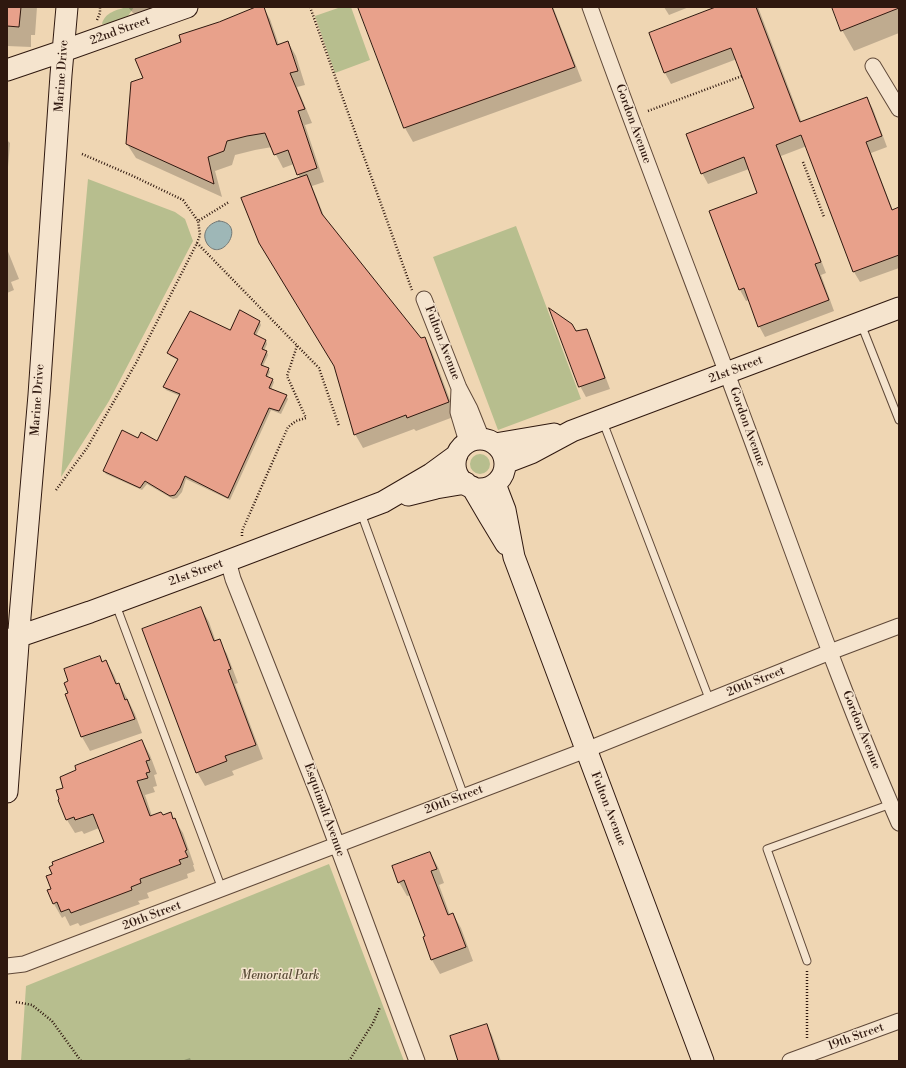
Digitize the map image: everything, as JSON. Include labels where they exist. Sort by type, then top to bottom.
[{"type":"main road","name":"Marine Drive","points":[[7,792],[13,638],[39,395],[67,7]]},
{"type":"main road","name":"22nd Street","points":[[7,70],[187,7]]},
{"type":"main road","name":"21st Street","points":[[505,463],[531,453],[572,431],[899,308]]},
{"type":"main road","name":"21st Street","points":[[13,638],[115,603],[382,502],[431,474],[475,445],[572,431]]},
{"type":"main road","points":[[475,445],[500,449],[504,456],[505,463],[501,478],[495,484],[488,487],[480,488],[469,485],[460,478],[456,470],[456,462],[475,445]]},
{"type":"main road","name":"Fulton Avenue","points":[[495,484],[504,510],[514,557],[702,1061]]},
{"type":"main road","name":"21st Street","points":[[382,502],[436,488],[469,485]]},
{"type":"main road","name":"Fulton Avenue","points":[[469,485],[514,557]]},
{"type":"street","name":"Gordon Avenue","points":[[590,7],[830,652],[899,823]]},
{"type":"street","points":[[873,66],[899,110]]},
{"type":"street","name":"Fulton Avenue","points":[[420,298],[459,388],[470,409],[475,445]]},
{"type":"street","name":"Esquimalt Avenue","points":[[228,561],[233,580],[304,756],[417,1061]]},
{"type":"street","name":"20th Street","points":[[7,966],[24,964],[222,889],[586,750],[830,652],[899,626]]},
{"type":"street","name":"19th Street","points":[[790,1061],[899,1021]]},
{"type":"lane","points":[[860,322],[899,420]]},
{"type":"lane","points":[[602,420],[710,700]]},
{"type":"lane","points":[[360,511],[464,796]]},
{"type":"lane","points":[[115,603],[222,889]]},
{"type":"lane","points":[[807,962],[767,849],[891,804]]},
{"type":"path","points":[[95,22],[100,13],[100,7]]},
{"type":"path","points":[[310,7],[420,298]]},
{"type":"path","points":[[648,111],[742,76]]},
{"type":"path","points":[[56,490],[87,448],[128,376],[200,235],[198,221],[183,200],[82,154]]},
{"type":"path","points":[[803,162],[824,217]]},
{"type":"path","points":[[198,221],[230,202]]},
{"type":"path","points":[[197,243],[319,368],[339,426]]},
{"type":"path","points":[[242,540],[242,531],[288,427],[296,421],[306,418],[287,376],[297,346]]},
{"type":"path","points":[[807,962],[807,1054]]},
{"type":"path","points":[[348,1061],[374,1023],[390,987]]},
{"type":"path","points":[[16,1002],[32,1005],[52,1021],[81,1061]]},
{"type":"green space","points":[[127,7],[134,7],[128,16],[102,24],[109,14]]},
{"type":"green space","points":[[341,7],[351,7],[370,60],[335,73],[315,16]]},
{"type":"green space","points":[[88,179],[175,212],[185,219],[193,241],[109,401],[61,477]]},
{"type":"green space","points":[[516,226],[581,399],[498,430],[433,257]]},
{"type":"green space","points":[[476,454],[484,454],[490,460],[490,468],[484,474],[476,474],[470,468],[470,460]]},
{"type":"green space","name":"Memorial Park","points":[[329,864],[404,1061],[21,1061],[26,986]]},
{"type":"water","points":[[219,221],[227,223],[231,228],[232,234],[230,240],[225,246],[220,249],[214,249],[208,245],[205,233],[212,224]]},
{"type":"building","points":[[7,7],[21,7],[19,27],[7,26]]},
{"type":"building","points":[[256,7],[264,7],[277,45],[288,41],[298,71],[290,73],[305,109],[298,111],[317,168],[297,175],[288,150],[274,155],[265,133],[227,141],[224,151],[208,157],[214,184],[126,144],[131,82],[143,78],[135,59],[181,42],[179,35],[219,22]]},
{"type":"building","points":[[358,7],[552,7],[575,67],[404,128]]},
{"type":"building","points":[[716,7],[756,7],[800,122],[867,97],[882,136],[866,142],[892,210],[899,207],[899,255],[853,272],[801,135],[776,145],[821,262],[815,264],[829,300],[758,327],[744,288],[739,290],[709,211],[757,193],[744,157],[701,174],[686,134],[754,108],[731,48],[664,73],[649,33]]},
{"type":"building","points":[[832,7],[899,7],[899,8],[841,31]]},
{"type":"building","points":[[307,175],[322,214],[421,338],[425,337],[449,402],[407,418],[406,415],[354,435],[334,366],[259,243],[241,198]]},
{"type":"building","points":[[549,308],[572,324],[576,331],[587,329],[605,378],[579,387]]},
{"type":"building","points":[[240,310],[260,321],[254,334],[266,340],[262,349],[267,351],[261,365],[269,368],[266,376],[273,379],[269,388],[287,395],[279,411],[269,408],[228,498],[185,476],[175,495],[170,496],[145,481],[140,488],[103,471],[122,430],[138,438],[141,432],[157,441],[180,394],[163,387],[178,359],[167,353],[190,311],[230,330]]},
{"type":"building","points":[[201,607],[214,641],[220,639],[231,669],[228,670],[256,745],[225,756],[227,761],[196,773],[142,629]]},
{"type":"building","points":[[100,656],[102,662],[106,660],[116,684],[119,683],[125,700],[127,699],[135,719],[81,737],[65,694],[68,693],[64,683],[68,681],[64,669]]},
{"type":"building","points":[[142,740],[150,760],[146,761],[150,772],[146,773],[148,778],[137,781],[150,816],[161,812],[163,815],[171,812],[173,819],[175,818],[187,850],[185,851],[188,857],[179,860],[181,864],[140,879],[141,883],[131,887],[132,890],[71,913],[69,909],[61,912],[57,902],[53,904],[47,890],[51,889],[46,876],[52,874],[49,867],[53,865],[52,862],[104,842],[93,814],[75,820],[74,817],[66,820],[58,800],[56,790],[63,788],[60,777],[76,770],[75,766]]},
{"type":"building","points":[[430,852],[437,869],[431,871],[448,915],[453,913],[466,947],[431,960],[423,937],[425,936],[404,880],[398,883],[392,866]]},
{"type":"building","points":[[487,1024],[499,1061],[458,1061],[450,1036]]}]
